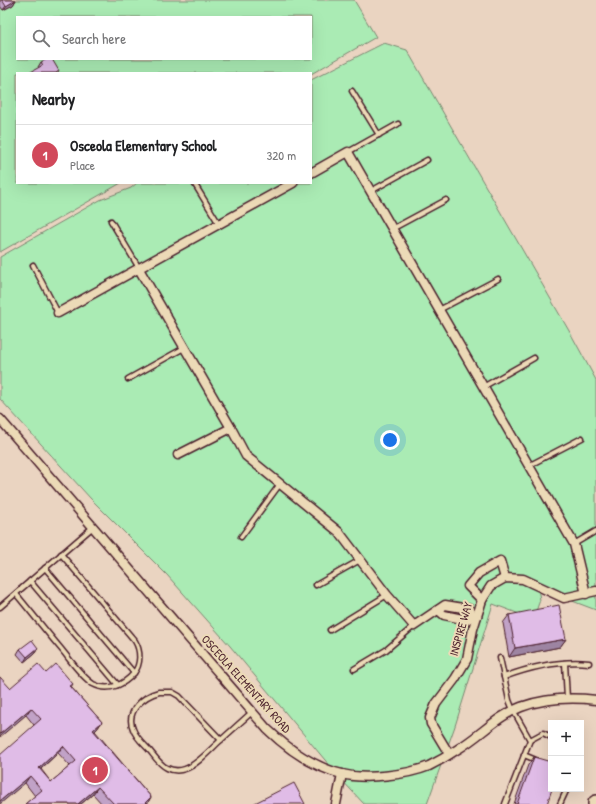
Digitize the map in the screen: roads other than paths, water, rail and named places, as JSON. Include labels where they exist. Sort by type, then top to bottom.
[{"type":"street","points":[[312,172],[348,152],[482,387],[574,544],[586,594]]},
{"type":"street","points":[[58,313],[291,184]]},
{"type":"street","points":[[139,269],[246,456],[339,532],[387,595],[414,626],[438,610],[444,615],[467,620],[475,615]]},
{"type":"street","name":"OSCEOLA ELEMENTARY ROAD","points":[[0,419],[267,729],[283,744],[296,753],[323,767],[342,774],[379,776],[396,774],[429,766],[481,733],[501,717],[513,710],[540,701],[567,698],[596,700]]},
{"type":"street","points":[[178,455],[231,428]]},
{"type":"street","points":[[482,600],[468,586],[479,573],[500,561],[505,578],[523,579],[564,598],[596,591]]},
{"type":"street","name":"INSPIRE WAY","points":[[449,754],[431,724],[430,718],[436,704],[455,679],[467,659],[475,615],[482,600],[491,586],[505,578]]},
{"type":"street","points":[[336,804],[342,774]]},
{"type":"lane","points":[[352,91],[378,135]]},
{"type":"lane","points":[[348,152],[398,124]]},
{"type":"lane","points":[[371,191],[427,160]]},
{"type":"lane","points":[[195,184],[219,224]]},
{"type":"lane","points":[[392,229],[446,200]]},
{"type":"lane","points":[[111,221],[139,269]]},
{"type":"lane","points":[[33,265],[58,313]]},
{"type":"lane","points":[[438,310],[498,279]]},
{"type":"lane","points":[[128,380],[184,348]]},
{"type":"lane","points":[[482,387],[534,358]]},
{"type":"lane","points":[[528,466],[582,438]]},
{"type":"lane","points":[[241,537],[280,484]]},
{"type":"lane","points":[[0,607],[93,527]]},
{"type":"lane","points":[[574,544],[596,531]]},
{"type":"lane","points":[[16,594],[77,669],[91,682],[107,688],[123,683],[136,670],[140,658],[139,649],[135,642],[61,554]]},
{"type":"lane","points":[[316,585],[360,560]]},
{"type":"lane","points":[[45,568],[134,673]]},
{"type":"lane","points":[[30,581],[118,685]]},
{"type":"lane","points":[[330,630],[387,595]]},
{"type":"lane","points":[[354,669],[386,650],[414,626]]},
{"type":"lane","points":[[500,658],[507,692],[513,710],[530,740]]},
{"type":"lane","points":[[504,677],[536,667],[565,663],[589,663]]},
{"type":"lane","points":[[565,663],[567,698]]},
{"type":"lane","points":[[221,740],[179,696],[172,692],[159,692],[151,694],[144,698],[136,706],[132,714],[131,722],[135,734],[163,766],[172,770],[184,770],[192,766],[221,740],[252,712]]},
{"type":"lane","points":[[505,804],[530,740],[543,733],[548,736]]},
{"type":"lane","points":[[524,755],[544,763]]},
{"type":"lane","points":[[560,804],[565,792]]},
{"type":"place","name":"Osceola Elementary School","points":[[95,770]]}]
